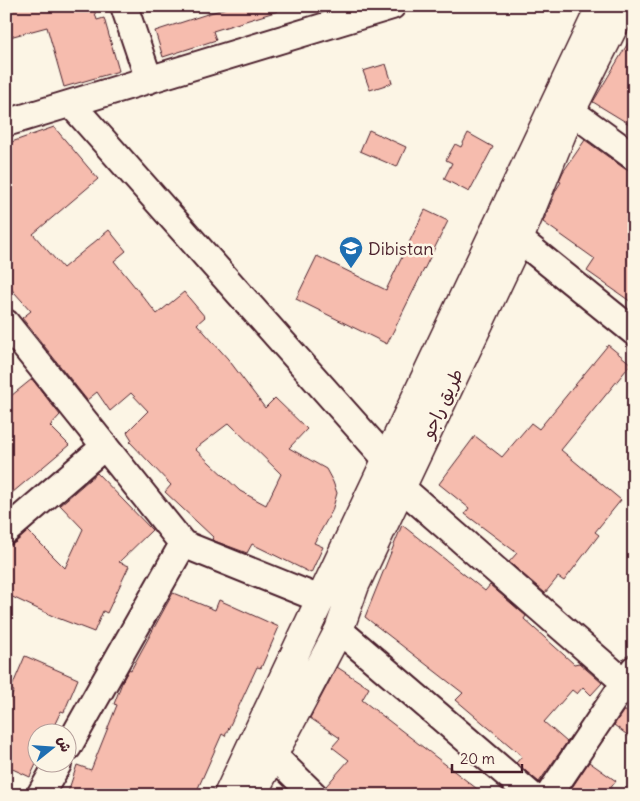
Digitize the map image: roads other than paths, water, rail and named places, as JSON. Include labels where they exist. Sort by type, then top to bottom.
[{"type":"main road","name":"طريق راجو","points":[[228,795],[601,6]]},
{"type":"main road","name":"طريق راجو","points":[[252,795],[339,630],[355,585],[519,239],[571,111],[624,6]]},
{"type":"street","points":[[124,6],[149,80]]},
{"type":"street","points":[[6,123],[392,6]]},
{"type":"street","points":[[71,104],[387,460]]},
{"type":"street","points":[[571,111],[634,157]]},
{"type":"street","points":[[519,239],[634,332]]},
{"type":"street","points":[[6,324],[183,544],[320,599]]},
{"type":"street","points":[[6,531],[105,446]]},
{"type":"street","points":[[402,488],[631,681],[549,795]]},
{"type":"street","points":[[78,729],[183,544]]},
{"type":"street","points":[[339,630],[532,795]]},
{"type":"street","points":[[272,754],[314,795]]},
{"type":"street","points":[[40,795],[52,774]]},
{"type":"place","name":"Dibistan","points":[[351,269]]}]
